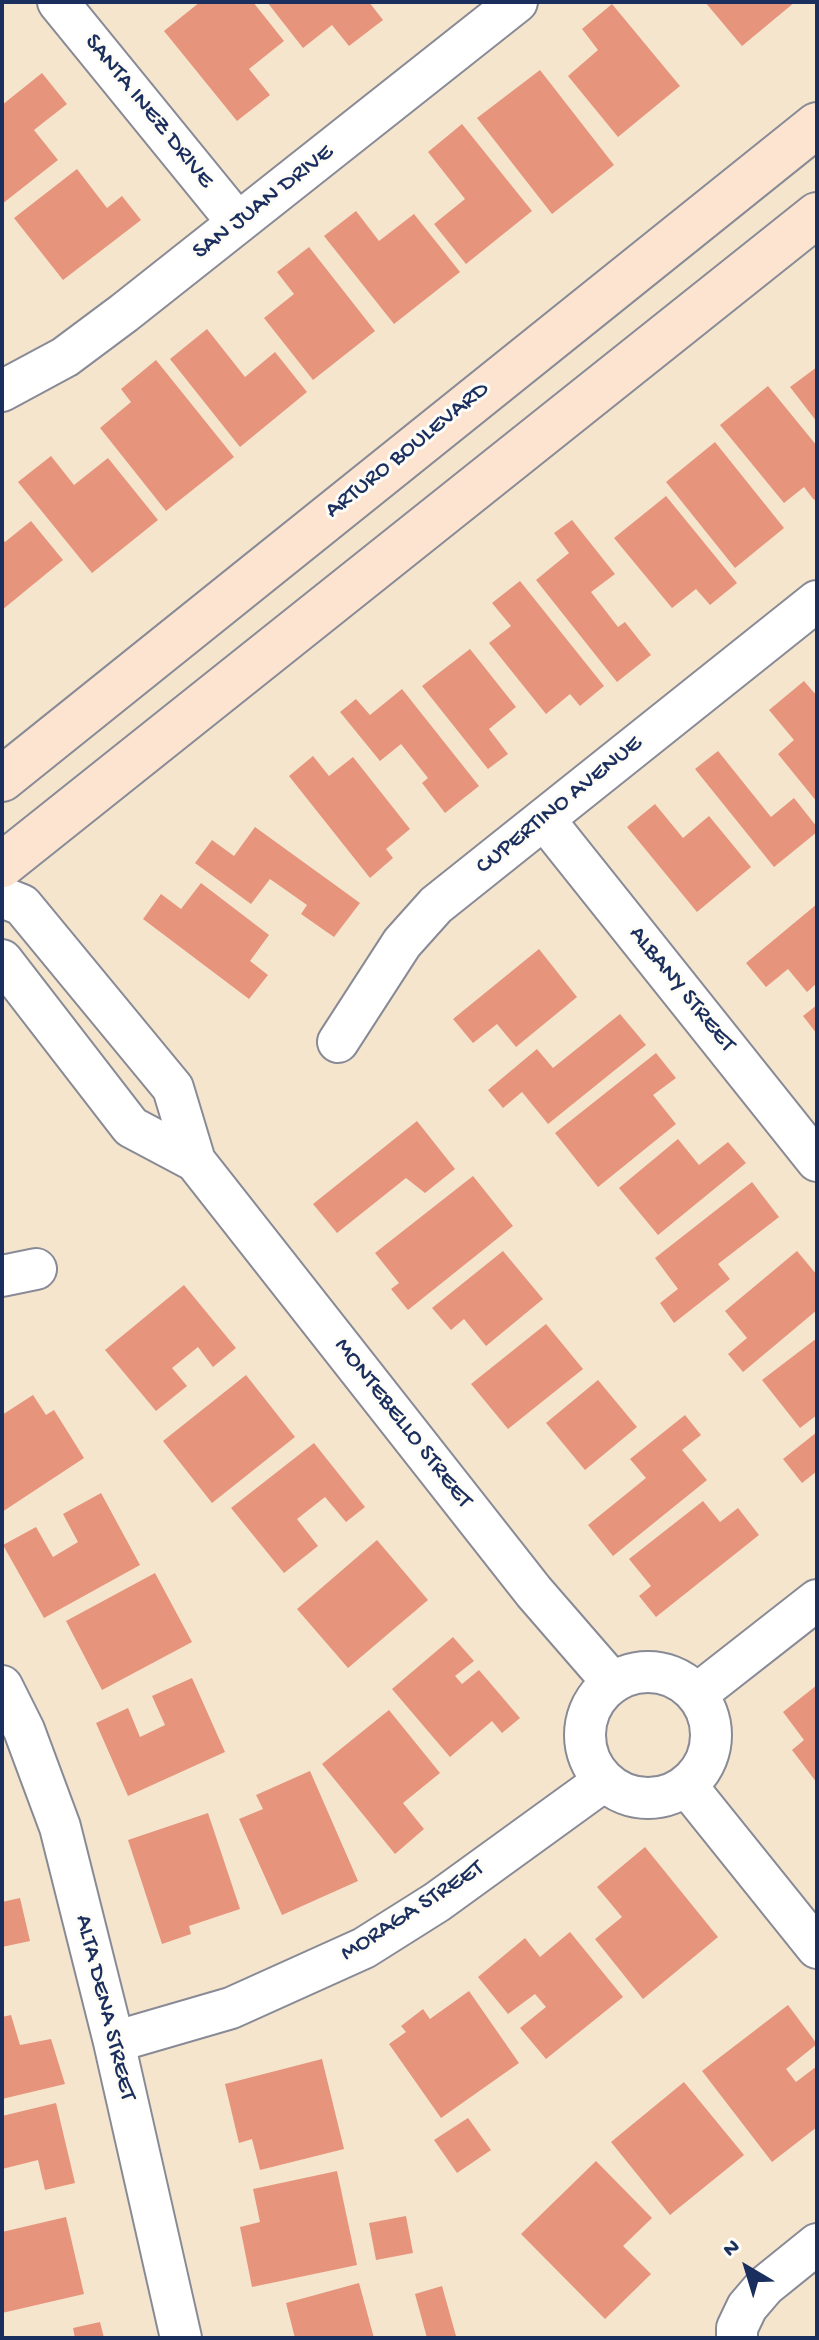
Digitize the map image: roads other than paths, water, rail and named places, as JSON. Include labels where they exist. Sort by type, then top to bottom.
[{"type":"street","name":"SANTA INEZ DRIVE","points":[[58,2],[238,223]]},
{"type":"street","name":"SAN JUAN DRIVE","points":[[2,391],[65,357],[517,2]]},
{"type":"street","name":"ARTURO BOULEVARD","points":[[2,779],[817,125]]},
{"type":"street","points":[[2,865],[817,215]]},
{"type":"street","name":"CUPERTINO AVENUE","points":[[338,1042],[402,943],[436,905],[817,601]]},
{"type":"street","name":"ALBANY STREET","points":[[544,819],[817,1161]]},
{"type":"street","name":"MONTEBELLO STREET","points":[[2,897],[22,905],[173,1088],[195,1161],[534,1592],[613,1683]]},
{"type":"street","name":"MONTEBELLO STREET","points":[[2,960],[131,1127],[195,1161]]},
{"type":"street","points":[[697,1694],[817,1600]]},
{"type":"street","points":[[643,1672],[661,1673],[685,1683],[697,1694],[707,1711],[711,1747],[706,1762],[686,1785],[669,1795],[636,1798],[604,1781],[590,1762],[585,1729],[593,1703],[613,1683],[643,1672]]},
{"type":"street","name":"ALTA DENA STREET","points":[[2,1686],[24,1730],[60,1827],[114,2042],[181,2338]]},
{"type":"street","name":"MORAGA STREET","points":[[114,2042],[231,2008],[364,1948],[437,1902],[604,1781]]},
{"type":"street","points":[[686,1785],[817,1948]]},
{"type":"street","points":[[742,2323],[765,2286],[817,2244]]}]
